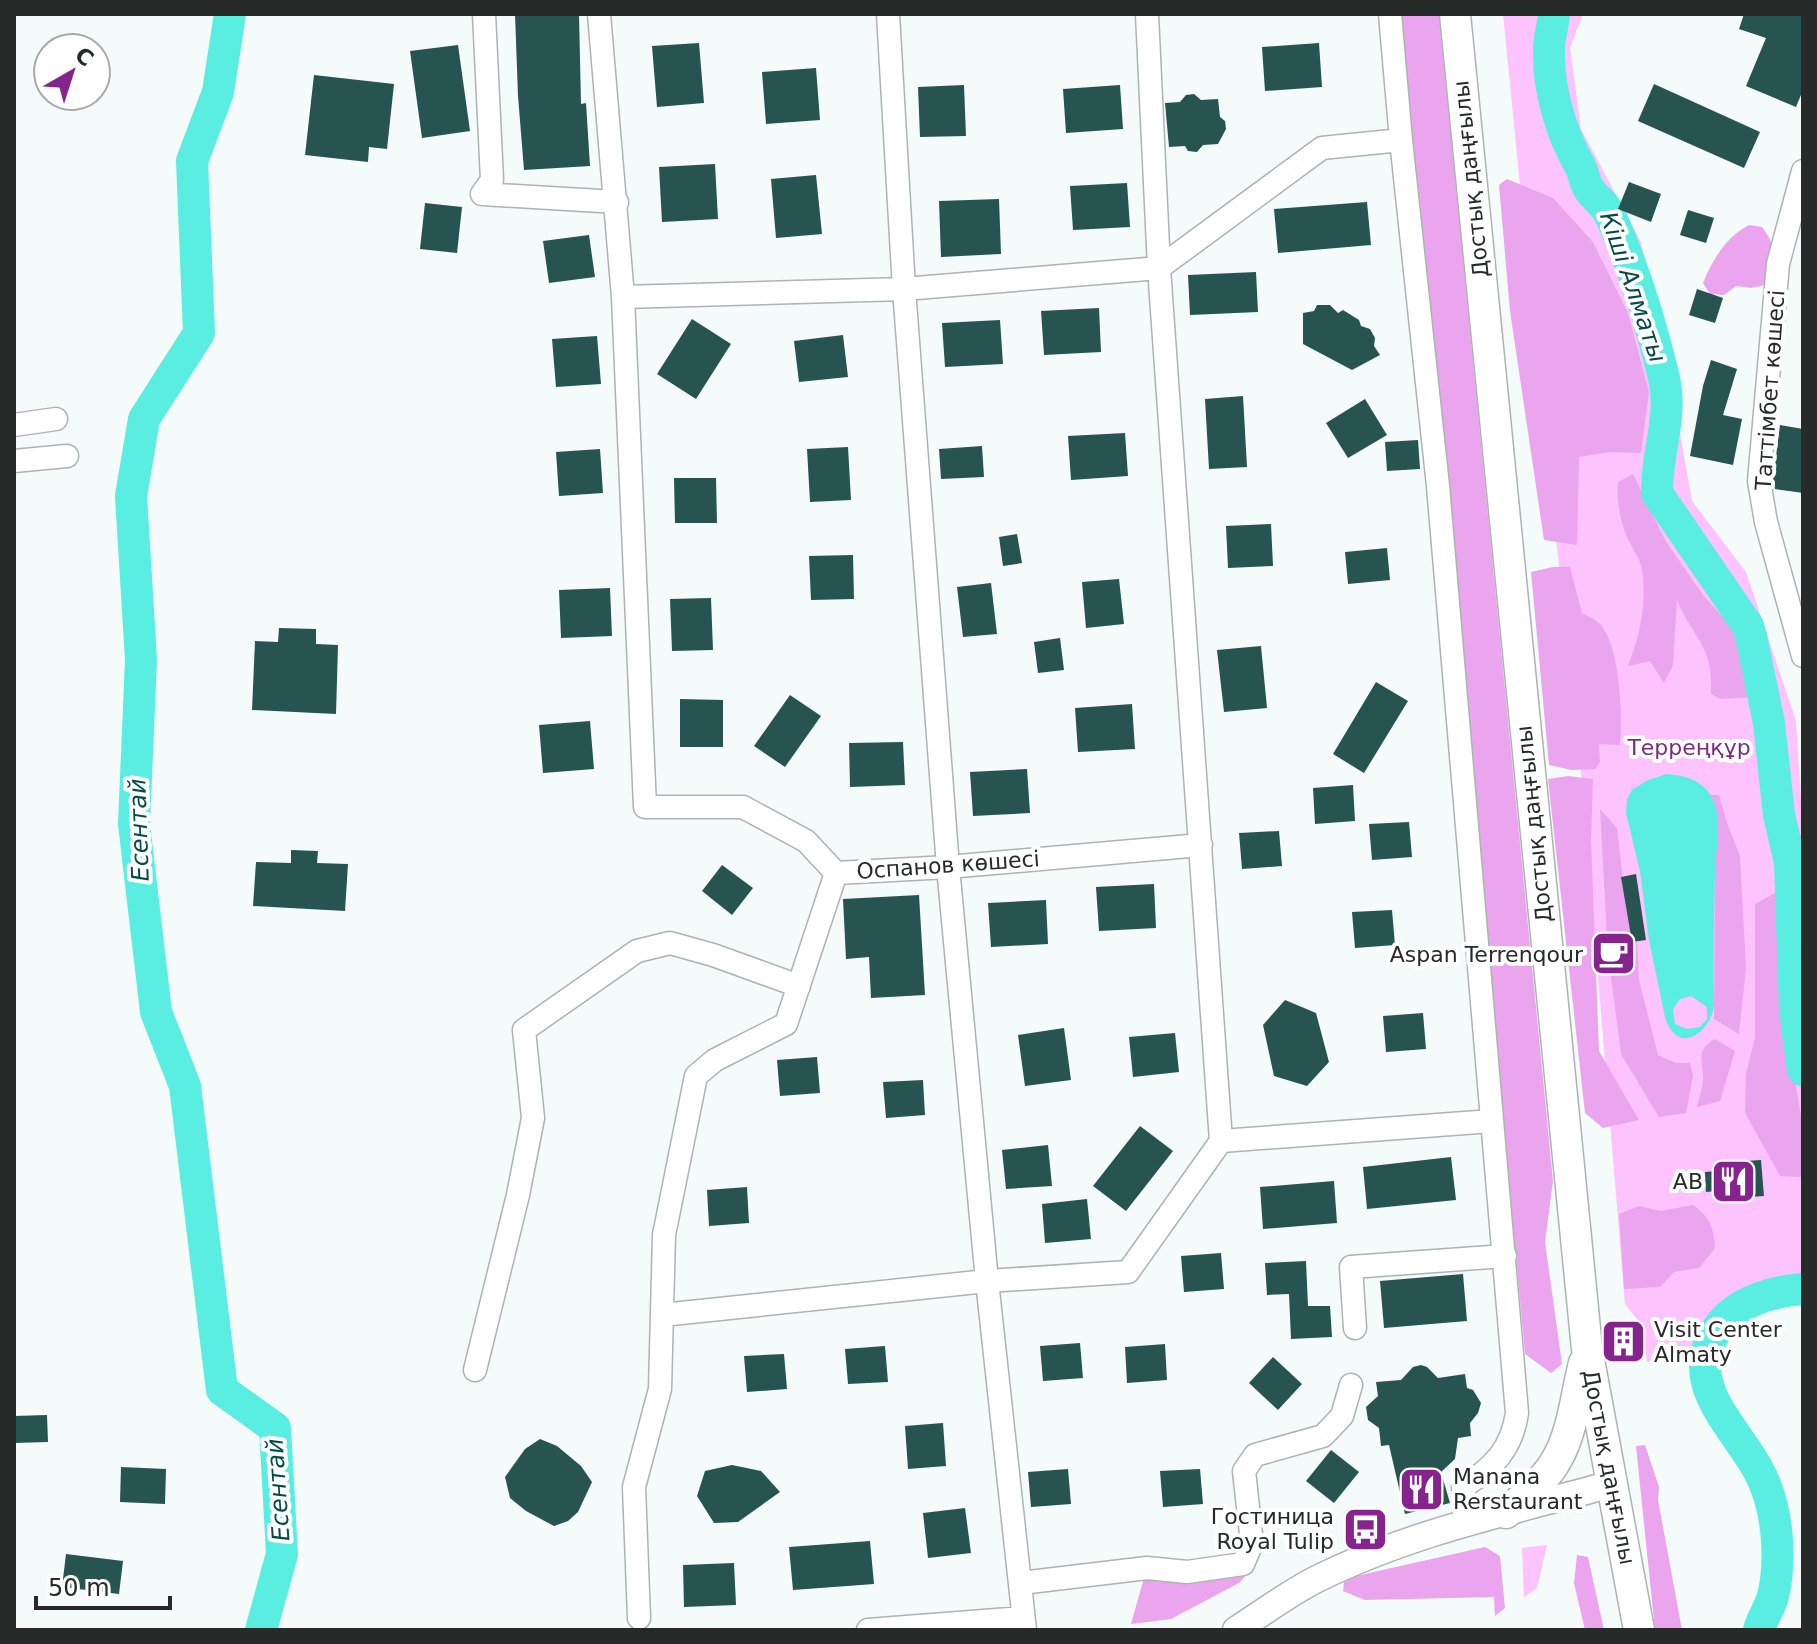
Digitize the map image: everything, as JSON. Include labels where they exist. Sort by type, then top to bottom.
[{"type":"main road","name":"Достық даңғылы","points":[[1455,14],[1587,1349],[1639,1630]]},
{"type":"main road","points":[[1506,1513],[1537,1485],[1557,1459],[1566,1438],[1587,1349]]},
{"type":"street","points":[[484,14],[492,180],[482,194],[617,202]]},
{"type":"street","points":[[599,14],[623,297],[645,807],[743,807],[806,841],[836,873]]},
{"type":"street","points":[[868,1630],[1024,1624],[987,1281],[948,867],[904,289],[888,14]]},
{"type":"street","points":[[662,1315],[987,1281],[1128,1272],[1221,1141],[1159,268],[1147,14]]},
{"type":"street","points":[[1390,14],[1438,486],[1517,1413],[1514,1434],[1501,1455],[1483,1474],[1463,1487],[1466,1522]]},
{"type":"street","points":[[623,297],[904,289],[1159,268],[1322,148],[1401,140]]},
{"type":"street","name":"Таттімбет көшесі","points":[[1803,171],[1778,264],[1759,481],[1766,522],[1803,656]]},
{"type":"street","points":[[14,425],[56,419]]},
{"type":"street","points":[[14,461],[67,456]]},
{"type":"street","name":"Оспанов көшесі","points":[[639,1618],[634,1487],[660,1389],[664,1235],[696,1076],[715,1060],[786,1024],[836,873],[948,867],[1201,845]]},
{"type":"street","points":[[475,1370],[518,1195],[533,1118],[524,1030],[637,951],[670,943],[799,986]]},
{"type":"street","points":[[1221,1141],[1492,1121]]},
{"type":"street","points":[[1355,1328],[1351,1267],[1505,1256]]},
{"type":"street","points":[[1021,1583],[1147,1568],[1187,1572],[1243,1564],[1252,1543],[1244,1471],[1255,1455],[1323,1436],[1342,1416],[1351,1385]]},
{"type":"street","points":[[1236,1630],[1318,1578],[1413,1540],[1466,1522],[1612,1484]]},
{"type":"green space","name":"Терреңқұр","points":[[1503,14],[1583,14],[1570,48],[1581,129],[1641,242],[1692,501],[1746,572],[1796,721],[1803,830],[1803,1282],[1750,1290],[1709,1325],[1685,1358],[1647,1362],[1643,1327],[1625,1304],[1578,734]]},
{"type":"green space","points":[[1547,1545],[1537,1588],[1524,1597],[1522,1548]]},
{"type":"shaded area","points":[[1401,14],[1439,14],[1553,1181],[1545,1242],[1562,1364],[1551,1373],[1525,1354]]},
{"type":"shaded area","points":[[1507,179],[1553,198],[1593,242],[1628,313],[1649,392],[1641,453],[1610,452],[1579,457],[1577,545],[1544,540],[1510,311],[1499,185]]},
{"type":"shaded area","points":[[1749,225],[1762,227],[1773,248],[1765,285],[1751,288],[1736,286],[1724,295],[1710,294],[1703,283],[1711,266],[1727,242]]},
{"type":"shaded area","points":[[1633,474],[1665,540],[1703,595],[1729,624],[1741,650],[1755,697],[1720,699],[1711,694],[1708,659],[1677,600],[1673,665],[1664,683],[1650,661],[1628,666],[1642,617],[1644,591],[1640,562],[1623,526],[1618,482]]},
{"type":"shaded area","points":[[1570,567],[1582,613],[1597,622],[1606,633],[1616,663],[1620,745],[1599,744],[1600,762],[1595,769],[1572,770],[1549,765],[1531,572]]},
{"type":"shaded area","points":[[1568,776],[1593,779],[1591,840],[1599,1051],[1639,1120],[1603,1128],[1585,1113],[1548,779]]},
{"type":"shaded area","points":[[1710,795],[1719,795],[1740,856],[1746,968],[1739,1034],[1714,1019],[1715,868]]},
{"type":"shaded area","points":[[1600,809],[1617,828],[1625,898],[1637,941],[1639,980],[1658,1055],[1676,1063],[1690,1063],[1693,1076],[1686,1113],[1659,1117],[1621,1054],[1608,954]]},
{"type":"shaded area","points":[[1788,829],[1803,837],[1803,981],[1797,873]]},
{"type":"shaded area","points":[[1779,891],[1791,1058],[1803,1127],[1801,1177],[1780,1176],[1745,1113],[1746,1074],[1755,1038],[1755,904]]},
{"type":"shaded area","points":[[1715,1039],[1735,1051],[1720,1101],[1697,1107],[1703,1080],[1702,1052]]},
{"type":"shaded area","points":[[1693,1205],[1707,1219],[1715,1248],[1699,1268],[1674,1272],[1660,1287],[1624,1289],[1619,1214],[1639,1206],[1661,1211]]},
{"type":"shaded area","points":[[1645,1445],[1659,1487],[1658,1500],[1682,1630],[1655,1630],[1636,1446]]},
{"type":"shaded area","points":[[1485,1547],[1500,1556],[1505,1608],[1495,1616],[1494,1597],[1365,1600],[1343,1591],[1344,1582],[1356,1576]]},
{"type":"shaded area","points":[[1577,1555],[1588,1557],[1604,1630],[1585,1630],[1574,1583]]},
{"type":"shaded area","points":[[1255,1566],[1239,1583],[1171,1619],[1131,1624],[1144,1578]]},
{"type":"water","points":[[1666,774],[1687,778],[1705,788],[1716,809],[1714,1006],[1706,1026],[1692,1037],[1677,1036],[1665,1017],[1649,940],[1640,871],[1626,813],[1627,799],[1632,790]],"holes":[[[1691,996],[1707,1007],[1707,1019],[1700,1027],[1687,1029],[1675,1024],[1673,1009],[1680,999]]]},
{"type":"building","points":[[515,14],[579,14],[581,104],[586,103],[590,166],[524,170]]},
{"type":"building","points":[[1744,14],[1803,14],[1803,90],[1796,107],[1746,86],[1766,38],[1739,29]]},
{"type":"building","points":[[699,43],[704,103],[657,107],[652,46]]},
{"type":"building","points":[[1319,43],[1322,87],[1265,91],[1262,47]]},
{"type":"building","points":[[458,45],[470,131],[422,138],[410,51]]},
{"type":"building","points":[[816,68],[820,120],[766,124],[762,72]]},
{"type":"building","points":[[314,75],[394,84],[387,149],[369,147],[368,162],[305,155]]},
{"type":"building","points":[[1654,84],[1760,132],[1744,168],[1638,121]]},
{"type":"building","points":[[964,85],[966,136],[920,137],[918,87]]},
{"type":"building","points":[[1120,85],[1123,129],[1066,133],[1063,89]]},
{"type":"building","points":[[1194,94],[1201,100],[1218,99],[1220,117],[1225,121],[1226,129],[1218,144],[1203,145],[1197,152],[1188,151],[1185,146],[1169,147],[1165,103],[1180,102],[1186,95]]},
{"type":"building","points":[[715,164],[718,219],[662,222],[659,167]]},
{"type":"building","points":[[816,175],[822,234],[776,238],[771,179]]},
{"type":"building","points":[[1629,182],[1661,194],[1651,222],[1618,209]]},
{"type":"building","points":[[1127,183],[1130,227],[1073,230],[1070,186]]},
{"type":"building","points":[[999,199],[1001,254],[941,257],[939,201]]},
{"type":"building","points":[[1367,202],[1371,245],[1278,253],[1274,209]]},
{"type":"building","points":[[425,203],[462,207],[457,253],[420,249]]},
{"type":"building","points":[[1688,210],[1714,218],[1706,243],[1680,235]]},
{"type":"building","points":[[589,235],[595,277],[549,283],[543,241]]},
{"type":"building","points":[[1256,272],[1258,312],[1190,315],[1188,275]]},
{"type":"building","points":[[1697,289],[1723,298],[1715,323],[1689,315]]},
{"type":"building","points":[[1317,305],[1330,305],[1338,313],[1343,310],[1359,320],[1361,326],[1370,329],[1380,355],[1352,370],[1303,344],[1303,313],[1314,311]]},
{"type":"building","points":[[1099,308],[1101,352],[1044,355],[1041,311]]},
{"type":"building","points":[[692,319],[731,344],[696,399],[657,374]]},
{"type":"building","points":[[1000,320],[1003,364],[945,367],[942,323]]},
{"type":"building","points":[[843,335],[848,377],[799,382],[794,341]]},
{"type":"building","points":[[597,336],[601,384],[556,387],[552,339]]},
{"type":"building","points":[[1711,360],[1737,369],[1723,415],[1742,419],[1733,465],[1690,456]]},
{"type":"building","points":[[1243,396],[1247,467],[1209,469],[1205,399]]},
{"type":"building","points":[[1365,399],[1387,435],[1348,458],[1326,423]]},
{"type":"building","points":[[1780,425],[1803,429],[1803,493],[1775,489],[1773,480]]},
{"type":"building","points":[[1125,433],[1128,476],[1071,480],[1068,436]]},
{"type":"building","points":[[1418,440],[1420,469],[1387,471],[1385,442]]},
{"type":"building","points":[[982,446],[984,477],[941,479],[939,449]]},
{"type":"building","points":[[848,447],[851,500],[810,502],[807,449]]},
{"type":"building","points":[[600,449],[603,493],[559,496],[556,452]]},
{"type":"building","points":[[674,478],[716,478],[717,523],[675,523]]},
{"type":"building","points":[[1271,524],[1273,566],[1228,568],[1226,526]]},
{"type":"building","points":[[1017,534],[1022,563],[1003,566],[999,537]]},
{"type":"building","points":[[1387,548],[1390,580],[1348,584],[1345,552]]},
{"type":"building","points":[[853,555],[854,599],[811,600],[809,556]]},
{"type":"building","points":[[1119,579],[1124,624],[1086,628],[1082,582]]},
{"type":"building","points":[[991,583],[997,634],[963,637],[957,587]]},
{"type":"building","points":[[610,588],[612,636],[561,638],[559,590]]},
{"type":"building","points":[[711,598],[713,650],[672,651],[670,599]]},
{"type":"building","points":[[279,628],[316,629],[316,644],[338,645],[336,714],[252,710],[255,641],[278,642]]},
{"type":"building","points":[[1060,638],[1064,670],[1038,673],[1034,642]]},
{"type":"building","points":[[1261,646],[1267,708],[1224,712],[1217,650]]},
{"type":"building","points":[[1376,682],[1408,701],[1364,773],[1333,754]]},
{"type":"building","points":[[790,695],[821,716],[785,767],[754,746]]},
{"type":"building","points":[[680,699],[723,700],[723,747],[680,747]]},
{"type":"building","points":[[1132,704],[1135,749],[1078,752],[1075,708]]},
{"type":"building","points":[[590,721],[594,769],[543,773],[539,725]]},
{"type":"building","points":[[903,742],[905,785],[850,787],[849,743]]},
{"type":"building","points":[[1027,769],[1030,813],[973,816],[970,772]]},
{"type":"building","points":[[1353,785],[1355,821],[1315,824],[1313,788]]},
{"type":"building","points":[[1409,822],[1412,857],[1372,860],[1369,824]]},
{"type":"building","points":[[1279,831],[1282,866],[1242,869],[1239,833]]},
{"type":"building","points":[[291,850],[318,851],[317,863],[348,864],[345,911],[253,906],[256,862],[291,863]]},
{"type":"building","points":[[722,865],[753,888],[732,915],[702,891]]},
{"type":"building","points":[[1636,874],[1646,940],[1632,942],[1621,877]]},
{"type":"building","points":[[1154,884],[1156,928],[1099,931],[1096,887]]},
{"type":"building","points":[[919,895],[925,995],[871,998],[869,957],[846,959],[843,899]]},
{"type":"building","points":[[1046,900],[1048,944],[991,947],[988,903]]},
{"type":"building","points":[[1392,910],[1395,945],[1355,948],[1352,912]]},
{"type":"building","name":"Aspan Terrenqour","points":[[1619,941],[1623,964],[1609,967],[1605,943]]},
{"type":"building","points":[[1285,1000],[1316,1013],[1329,1062],[1307,1086],[1274,1076],[1263,1025]]},
{"type":"building","points":[[1423,1013],[1426,1049],[1386,1052],[1383,1016]]},
{"type":"building","points":[[1064,1028],[1071,1080],[1025,1086],[1018,1035]]},
{"type":"building","points":[[1175,1033],[1179,1072],[1133,1077],[1129,1037]]},
{"type":"building","points":[[817,1057],[820,1093],[780,1096],[777,1060]]},
{"type":"building","points":[[923,1080],[925,1115],[886,1118],[883,1082]]},
{"type":"building","points":[[1140,1126],[1173,1151],[1126,1211],[1093,1186]]},
{"type":"building","points":[[1048,1145],[1052,1186],[1006,1189],[1002,1150]]},
{"type":"building","points":[[1451,1157],[1456,1200],[1367,1209],[1363,1167]]},
{"type":"building","name":"AB","points":[[1761,1160],[1764,1196],[1719,1199],[1718,1191],[1706,1192],[1705,1172],[1716,1171],[1715,1163]]},
{"type":"building","points":[[1334,1181],[1337,1223],[1263,1229],[1260,1187]]},
{"type":"building","points":[[747,1187],[749,1223],[709,1226],[707,1190]]},
{"type":"building","points":[[1087,1199],[1091,1239],[1045,1243],[1042,1204]]},
{"type":"building","points":[[1221,1253],[1224,1289],[1184,1292],[1181,1256]]},
{"type":"building","points":[[1306,1261],[1308,1306],[1330,1306],[1332,1337],[1291,1339],[1289,1294],[1267,1295],[1265,1263]]},
{"type":"building","points":[[1463,1274],[1467,1321],[1384,1328],[1380,1281]]},
{"type":"building","points":[[1080,1343],[1083,1378],[1043,1381],[1040,1346]]},
{"type":"building","points":[[1165,1344],[1167,1380],[1127,1383],[1125,1347]]},
{"type":"building","points":[[885,1346],[888,1382],[848,1384],[845,1349]]},
{"type":"building","points":[[784,1354],[787,1389],[747,1392],[744,1356]]},
{"type":"building","points":[[1273,1357],[1302,1384],[1278,1410],[1249,1383]]},
{"type":"building","points":[[1421,1365],[1438,1378],[1465,1374],[1467,1388],[1473,1390],[1481,1403],[1470,1423],[1471,1436],[1458,1438],[1455,1459],[1441,1472],[1450,1503],[1405,1514],[1389,1445],[1381,1446],[1379,1428],[1368,1420],[1366,1407],[1378,1396],[1376,1382],[1401,1380],[1413,1367]]},
{"type":"building","points":[[47,1415],[48,1442],[14,1443],[14,1416]]},
{"type":"building","points":[[943,1423],[946,1466],[908,1469],[905,1426]]},
{"type":"building","points":[[540,1439],[557,1446],[581,1466],[592,1482],[578,1512],[568,1521],[554,1526],[510,1498],[505,1477],[525,1449]]},
{"type":"building","points":[[1331,1450],[1359,1472],[1334,1503],[1306,1481]]},
{"type":"building","points":[[732,1465],[761,1471],[780,1492],[738,1522],[714,1523],[697,1496],[705,1471]]},
{"type":"building","points":[[121,1467],[166,1469],[165,1504],[120,1502]]},
{"type":"building","points":[[1068,1469],[1071,1504],[1031,1507],[1028,1472]]},
{"type":"building","points":[[1200,1469],[1203,1504],[1163,1507],[1160,1471]]},
{"type":"building","points":[[965,1508],[971,1553],[928,1558],[923,1513]]},
{"type":"building","points":[[870,1541],[874,1584],[793,1590],[789,1547]]},
{"type":"building","points":[[66,1554],[123,1561],[119,1594],[62,1587]]},
{"type":"building","points":[[734,1563],[736,1605],[684,1607],[683,1565]]},
{"type":"waterway","name":"Есентай","points":[[230,14],[218,92],[192,161],[199,333],[144,419],[131,496],[141,660],[134,824],[156,1012],[185,1086],[222,1390],[275,1428],[282,1554],[261,1630]]},
{"type":"waterway","name":"Кіші Алматы","points":[[1554,14],[1549,65],[1557,110],[1587,186],[1608,211],[1619,236],[1641,296],[1664,378],[1667,407],[1657,493],[1748,626],[1751,636],[1769,723],[1779,815],[1790,862],[1795,1009],[1803,1070]]},
{"type":"waterway","name":"Кіші Алматы","points":[[1759,1630],[1772,1600],[1775,1583],[1776,1526],[1766,1487],[1718,1408],[1705,1368],[1708,1347],[1721,1324],[1737,1309],[1780,1292],[1803,1289]]},
{"type":"place","name":"Aspan Terrenqour","points":[[1614,954]]},
{"type":"place","name":"AB","points":[[1734,1181]]},
{"type":"place","name":"Visit Center Almaty","points":[[1623,1342]]},
{"type":"place","name":"Manana Rerstaurant","points":[[1422,1489]]},
{"type":"place","name":"Гостиница Royal Tulip","points":[[1365,1529]]}]
